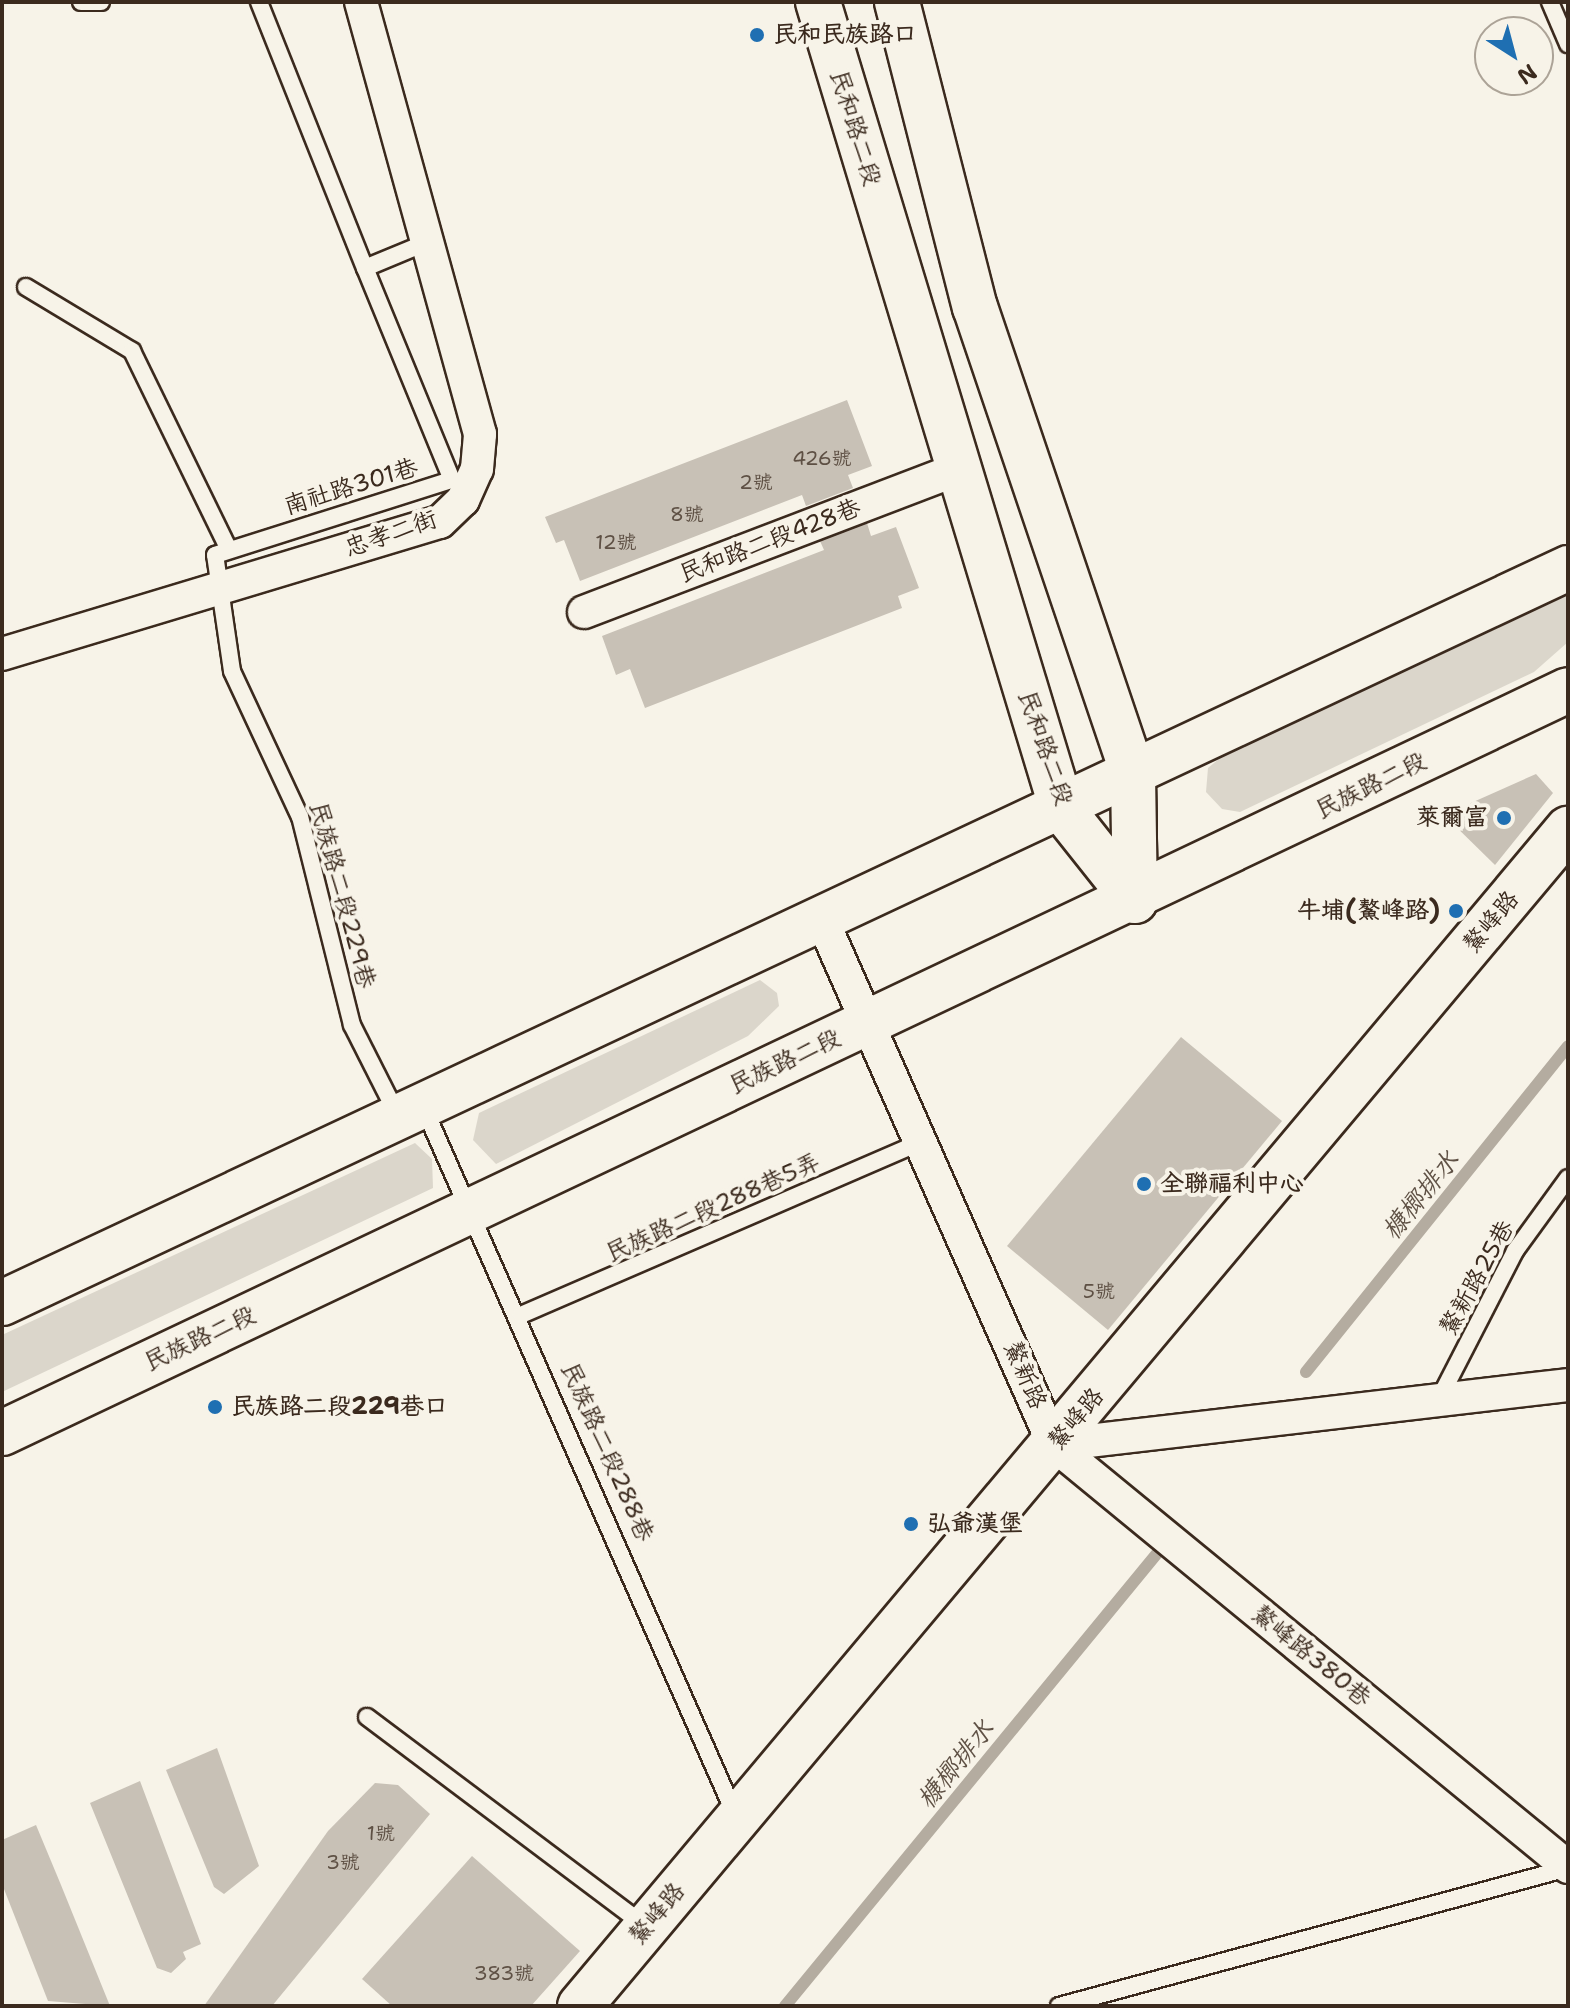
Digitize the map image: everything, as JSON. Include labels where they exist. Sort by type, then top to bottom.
[{"type":"street","name":"忠孝二街","points":[[2,654],[440,522],[463,500],[477,469],[480,434],[361,2]]},
{"type":"street","name":"民和路二段","points":[[818,2],[956,470],[1062,809],[1135,901]]},
{"type":"street","points":[[897,2],[975,307],[1133,775],[1135,901]]},
{"type":"street","name":"民和路二段428巷","points":[[584,612],[956,470]]},
{"type":"street","points":[[2,1303],[823,922],[1568,568]]},
{"type":"street","name":"民族路二段","points":[[2,1433],[869,1022],[1135,901],[1568,690]]},
{"type":"street","name":"鰲峰路","points":[[580,2006],[1568,829]]},
{"type":"street","name":"鰲新路","points":[[823,922],[924,1141],[1054,1445]]},
{"type":"street","points":[[1054,1445],[1435,1406],[1568,1385]]},
{"type":"street","name":"鰲峰路380巷","points":[[1054,1445],[1568,1867]]},
{"type":"lane","points":[[81,2],[101,2]]},
{"type":"lane","name":"南社路301巷","points":[[229,550],[452,480],[259,2]]},
{"type":"lane","points":[[1550,2],[1568,44]]},
{"type":"lane","points":[[365,268],[425,243]]},
{"type":"lane","points":[[26,287],[132,351],[229,550],[215,555],[219,587]]},
{"type":"lane","name":"民族路二段229巷","points":[[219,587],[232,671],[300,817],[352,1025],[412,1114]]},
{"type":"lane","name":"民族路二段288巷","points":[[412,1114],[469,1212],[521,1315],[737,1820]]},
{"type":"lane","name":"民族路二段288巷5弄","points":[[521,1315],[924,1141]]},
{"type":"lane","name":"鰲新路25巷","points":[[1435,1406],[1515,1251],[1568,1178]]},
{"type":"lane","points":[[367,1717],[646,1927]]},
{"type":"lane","points":[[1059,2006],[1568,1867]]},
{"type":"shaded area","points":[[1568,595],[1568,642],[1534,672],[1240,812],[1222,809],[1206,792],[1208,768],[1220,758]]},
{"type":"shaded area","points":[[760,980],[777,993],[779,1006],[748,1036],[496,1164],[473,1140],[479,1113]]},
{"type":"shaded area","points":[[415,1143],[432,1159],[433,1188],[2,1392],[2,1335]]},
{"type":"building","points":[[847,400],[872,466],[848,475],[853,488],[806,506],[802,495],[580,581],[564,540],[556,543],[545,517]]},
{"type":"building","points":[[867,523],[871,536],[896,527],[919,588],[898,596],[902,608],[645,708],[630,669],[616,675],[602,636],[824,550],[820,541]]},
{"type":"building","points":[[1536,774],[1553,793],[1495,865],[1444,815]]},
{"type":"building","name":"全聯福利中心","points":[[1181,1037],[1282,1121],[1108,1330],[1007,1246]]},
{"type":"building","points":[[217,1748],[259,1866],[224,1894],[214,1887],[166,1770]]},
{"type":"building","points":[[140,1781],[201,1944],[183,1952],[186,1959],[171,1973],[157,1968],[90,1803]]},
{"type":"building","points":[[375,1783],[398,1785],[430,1814],[272,2006],[204,2006],[328,1831]]},
{"type":"building","points":[[36,1825],[110,2006],[48,2001],[2,1884],[2,1840]]},
{"type":"building","points":[[472,1856],[580,1951],[531,2006],[392,2006],[362,1979]]},
{"type":"waterway","name":"槺榔排水","points":[[1306,1372],[1568,1046]]},
{"type":"waterway","name":"槺榔排水","points":[[785,2006],[1159,1551]]},
{"type":"place","name":"民和民族路口","points":[[757,35]]},
{"type":"place","name":"萊爾富","points":[[1504,818]]},
{"type":"place","name":"牛埔(鰲峰路)","points":[[1456,911]]},
{"type":"place","name":"全聯福利中心","points":[[1144,1184]]},
{"type":"place","name":"民族路二段229巷口","points":[[215,1407]]},
{"type":"place","name":"弘爺漢堡","points":[[911,1524]]}]
